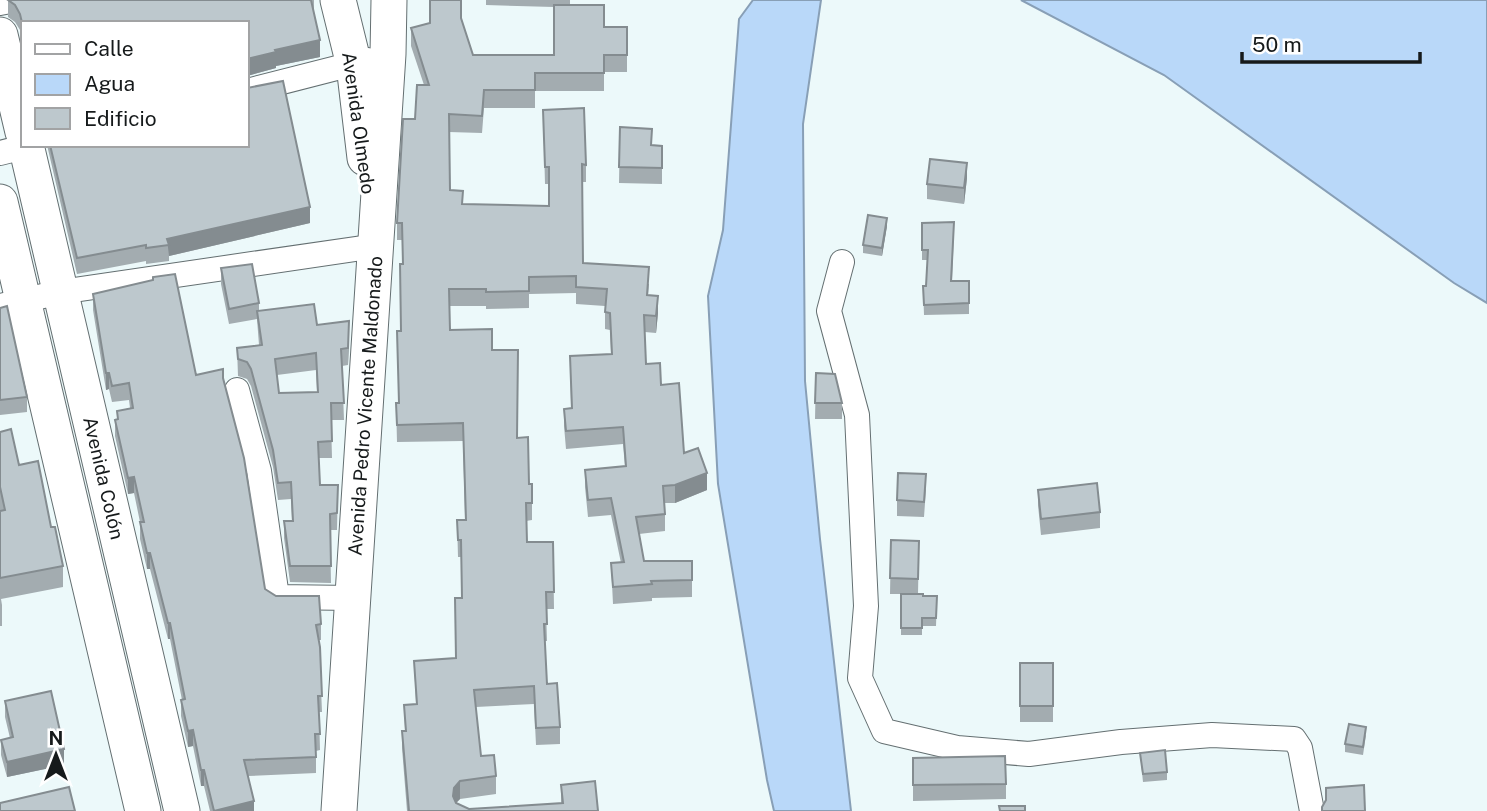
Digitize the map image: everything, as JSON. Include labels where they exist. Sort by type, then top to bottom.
[{"type":"street","points":[[0,4],[16,0]]},
{"type":"street","name":"Avenida Olmedo","points":[[338,0],[354,65],[376,246]]},
{"type":"street","points":[[248,91],[354,65],[389,29],[380,0]]},
{"type":"street","name":"Avenida Pedro Vicente Maldonado","points":[[339,811],[389,29]]},
{"type":"street","name":"Avenida Colón","points":[[0,35],[21,145]]},
{"type":"street","name":"Avenida Colón","points":[[22,147],[60,292],[182,811]]},
{"type":"street","name":"Avenida Colón","points":[[0,202],[11,303],[143,811]]},
{"type":"street","points":[[11,303],[60,292],[376,246]]},
{"type":"street","points":[[842,262],[829,311],[857,415],[866,606],[860,678],[884,731],[957,748],[1028,754],[1121,742],[1212,735],[1294,739],[1300,748],[1312,811]]},
{"type":"street","points":[[237,390],[259,471],[277,597],[353,598]]},
{"type":"water","points":[[753,0],[821,0],[803,124],[805,381],[851,811],[774,811],[718,484],[708,296],[723,230],[739,19]]},
{"type":"water","points":[[1021,0],[1487,0],[1487,303],[1454,283],[1164,75]]},
{"type":"building","points":[[8,0],[311,0],[320,40],[248,59],[248,21],[22,21],[15,5]]},
{"type":"building","points":[[430,0],[461,0],[461,18],[473,55],[554,55],[554,5],[604,5],[604,27],[627,27],[627,55],[604,55],[604,73],[535,73],[535,90],[484,90],[482,116],[449,114],[450,190],[463,191],[462,204],[549,206],[549,167],[545,167],[543,110],[584,108],[586,165],[582,164],[583,263],[649,267],[647,295],[658,296],[656,316],[644,315],[646,364],[660,363],[661,385],[679,383],[684,453],[698,448],[707,473],[675,485],[663,486],[665,514],[636,517],[644,561],[692,561],[692,580],[651,581],[652,584],[613,587],[611,563],[624,562],[611,498],[588,500],[585,470],[626,466],[623,427],[566,431],[564,409],[572,408],[570,356],[612,354],[610,313],[605,312],[607,289],[576,287],[576,276],[529,277],[529,291],[449,289],[450,330],[492,329],[492,350],[518,350],[517,438],[528,437],[529,484],[532,484],[532,503],[526,503],[527,542],[553,542],[554,592],[546,592],[547,624],[544,624],[547,684],[557,683],[560,727],[536,728],[534,686],[474,690],[481,756],[494,755],[496,776],[460,781],[454,788],[453,796],[456,803],[469,809],[563,803],[561,785],[595,781],[598,811],[409,811],[402,731],[406,731],[404,705],[417,704],[414,661],[456,658],[455,598],[462,598],[461,540],[458,540],[457,520],[466,520],[463,423],[397,425],[397,331],[401,331],[400,264],[403,264],[402,223],[397,223],[403,119],[415,119],[417,85],[429,85],[411,28],[430,23]]},
{"type":"building","points":[[283,81],[310,207],[167,239],[169,245],[146,248],[146,245],[77,258],[50,147],[248,147],[248,88]]},
{"type":"building","points":[[620,127],[652,129],[651,145],[662,146],[662,168],[619,167]]},
{"type":"building","points":[[930,159],[967,163],[964,188],[927,184]]},
{"type":"building","points":[[868,215],[887,218],[882,248],[863,245]]},
{"type":"building","points":[[954,222],[951,281],[969,281],[969,303],[924,305],[923,286],[926,286],[928,250],[922,250],[922,223]]},
{"type":"building","points":[[252,264],[259,303],[229,309],[221,268]]},
{"type":"building","points":[[175,274],[196,375],[223,369],[244,458],[265,589],[276,596],[319,596],[321,624],[316,625],[320,647],[322,696],[318,696],[320,734],[315,734],[316,757],[244,760],[254,801],[214,811],[204,770],[201,770],[193,730],[188,731],[181,700],[185,699],[170,623],[150,553],[147,553],[140,522],[144,522],[134,477],[128,478],[115,420],[118,419],[117,411],[133,408],[129,383],[112,386],[109,373],[106,373],[93,294],[153,280],[153,277]]},
{"type":"building","points":[[314,304],[317,325],[349,321],[348,348],[341,349],[344,403],[331,403],[332,441],[318,442],[320,485],[338,485],[337,513],[330,514],[331,566],[290,566],[284,521],[293,521],[291,482],[278,483],[273,450],[251,369],[247,362],[238,359],[237,348],[262,345],[257,311]],"holes":[[[316,353],[318,392],[279,393],[275,359]]]},
{"type":"building","points":[[7,306],[27,397],[0,400],[0,308]]},
{"type":"building","points":[[816,373],[835,374],[842,403],[815,403]]},
{"type":"building","points":[[11,429],[19,465],[38,461],[51,527],[55,527],[63,566],[0,578],[0,511],[5,510],[0,487],[0,432]]},
{"type":"building","points":[[898,473],[926,474],[924,502],[897,500]]},
{"type":"building","points":[[1097,483],[1100,512],[1041,519],[1038,490]]},
{"type":"building","points":[[891,540],[919,541],[918,579],[890,578]]},
{"type":"building","points":[[901,594],[937,596],[936,618],[922,618],[922,628],[901,628]]},
{"type":"building","points":[[1020,663],[1053,663],[1053,706],[1020,706]]},
{"type":"building","points":[[51,691],[64,749],[7,762],[1,740],[13,737],[5,701]]},
{"type":"building","points":[[1349,724],[1366,727],[1363,747],[1345,744]]},
{"type":"building","points":[[1165,750],[1167,772],[1143,774],[1140,753]]},
{"type":"building","points":[[1005,756],[1006,784],[913,785],[913,758]]},
{"type":"building","points":[[1364,785],[1365,811],[1322,811],[1326,788]]},
{"type":"building","points":[[69,787],[75,811],[0,811],[0,803]]},
{"type":"building","points":[[999,806],[1025,806],[1025,811],[1000,811]]}]
